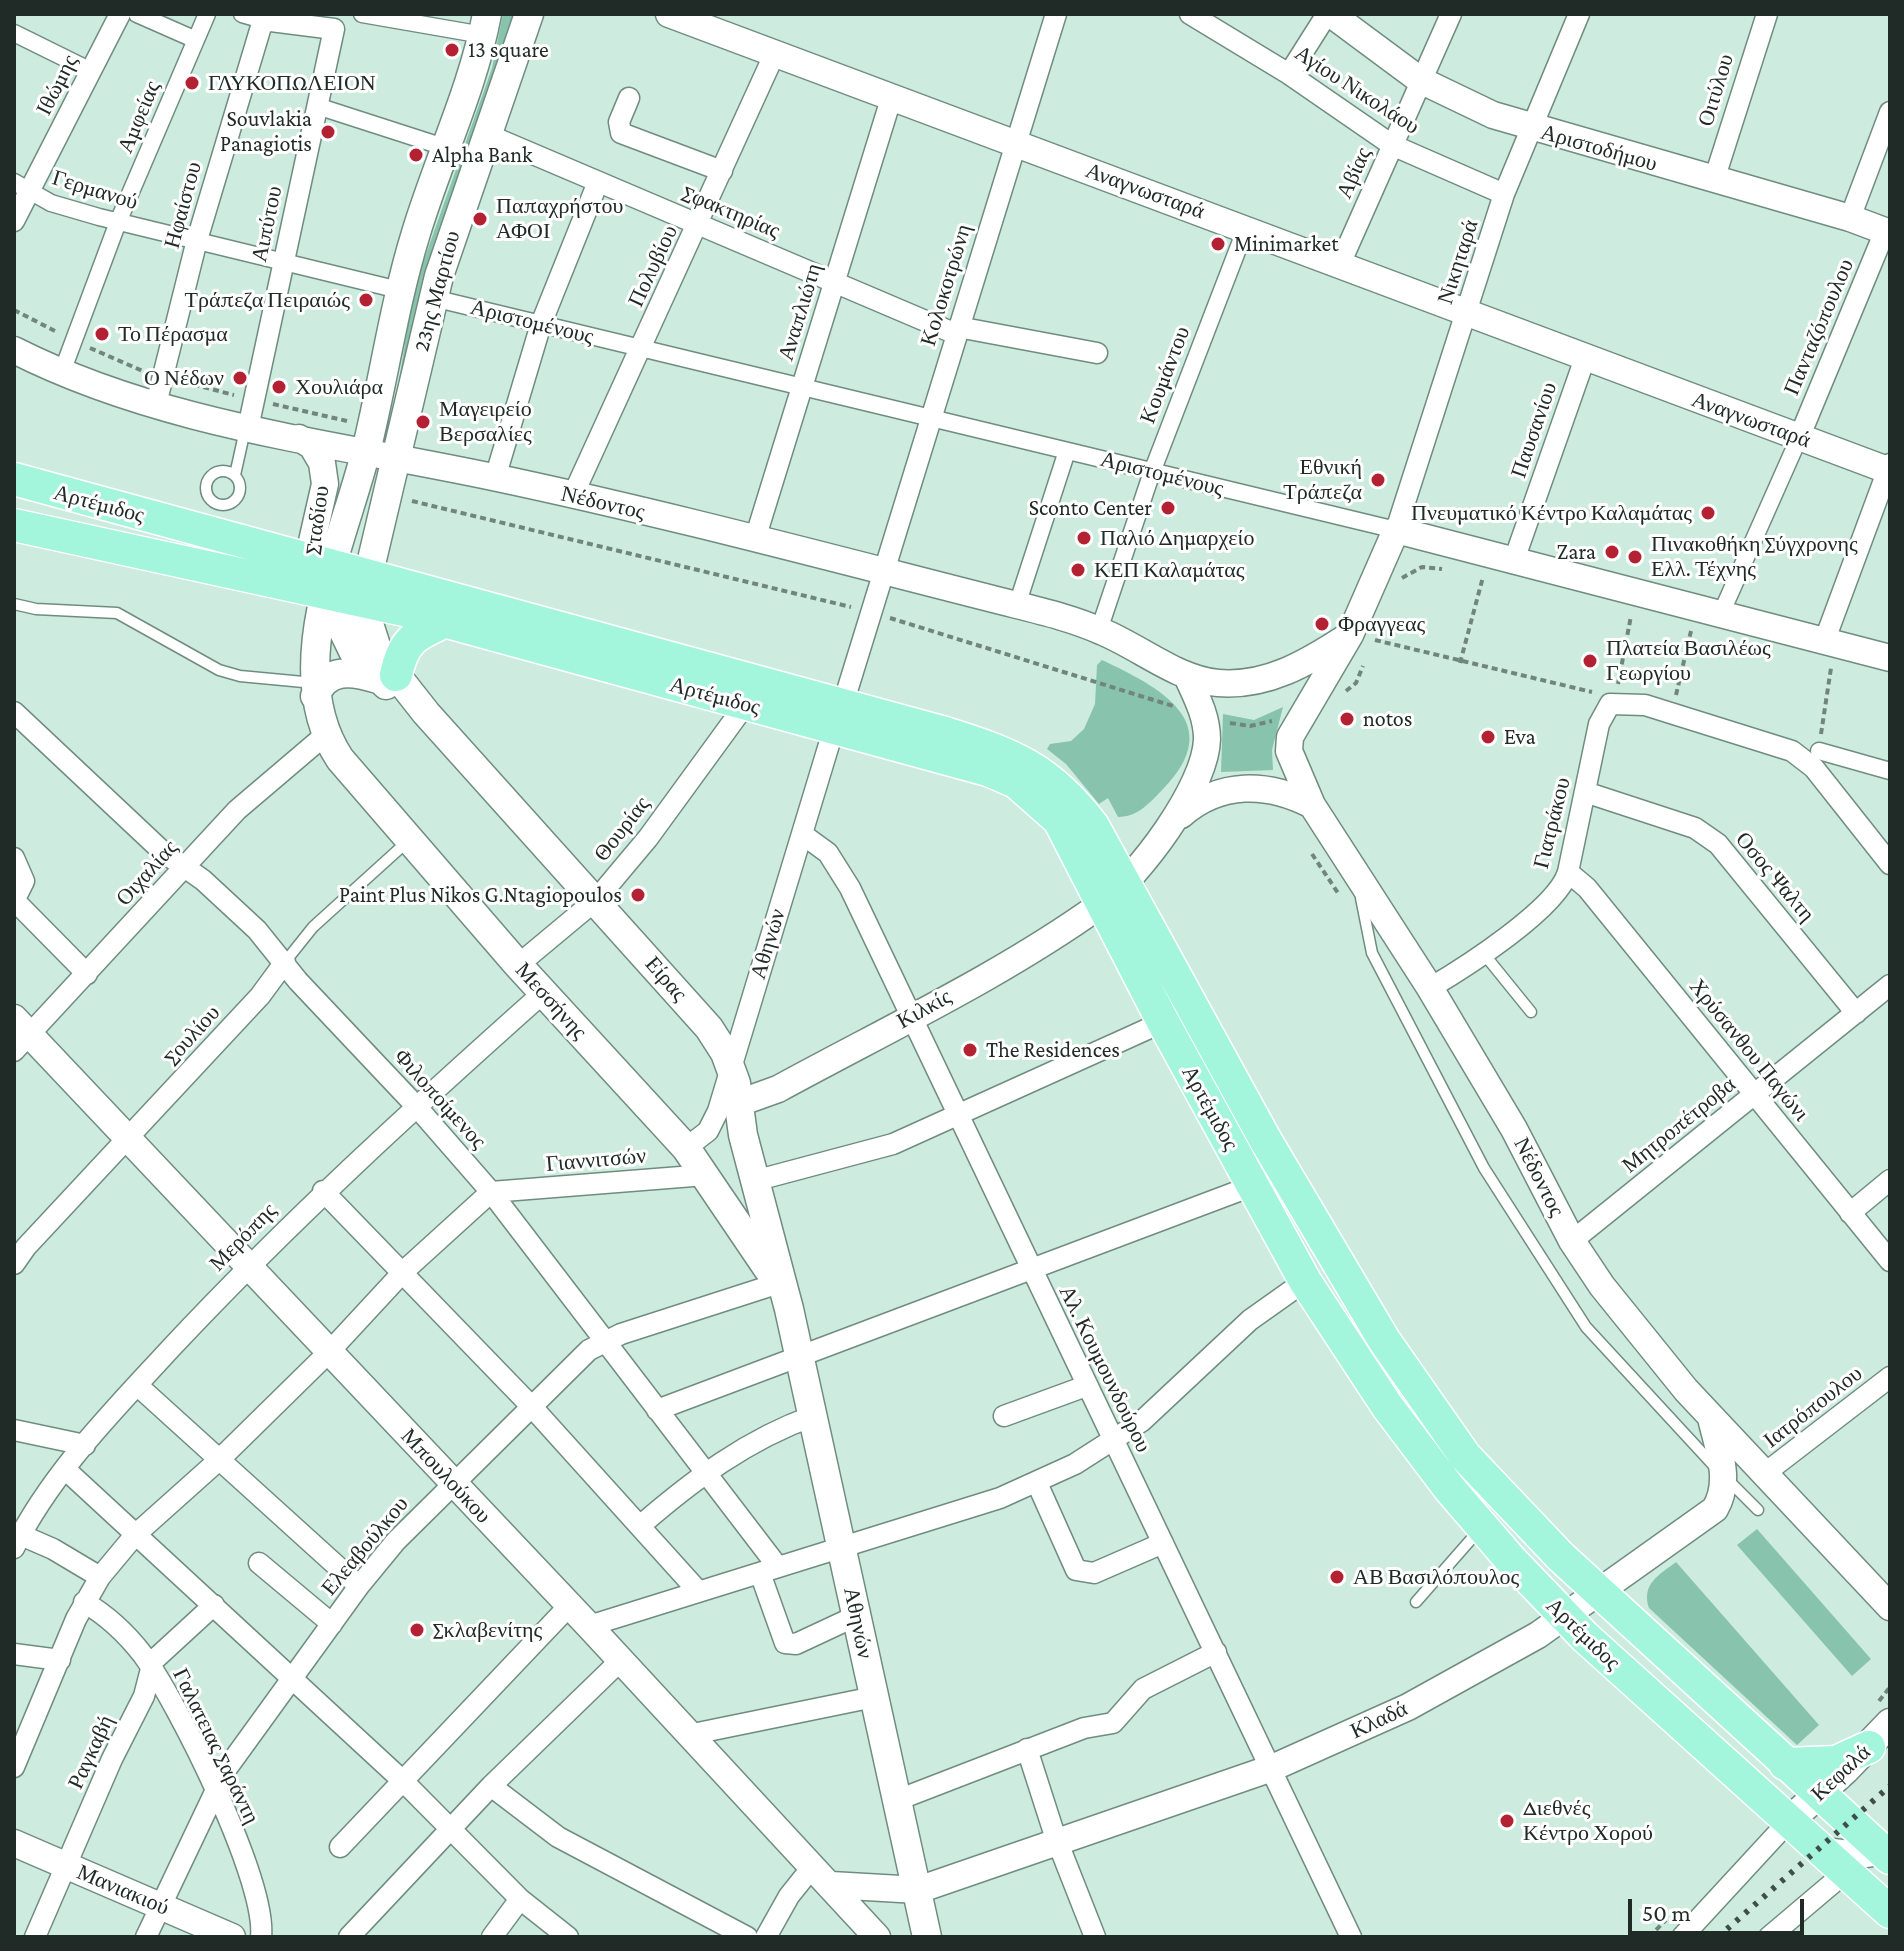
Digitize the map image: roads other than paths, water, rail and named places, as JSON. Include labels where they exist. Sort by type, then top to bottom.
[{"type":"main road","name":"23ης Μαρτίου","points":[[366,588],[399,457],[433,298],[529,14]]},
{"type":"main road","name":"23ης Μαρτίου","points":[[342,535],[366,450],[399,290],[444,147],[475,24]]},
{"type":"main road","name":"Αρτέμιδος","points":[[15,482],[323,573],[446,621],[745,705],[838,716]]},
{"type":"main road","name":"Αρτέμιδος","points":[[14,525],[323,573]]},
{"type":"main road","name":"Σταδίου","points":[[323,573],[342,535]]},
{"type":"main road","points":[[323,573],[353,651],[387,677]]},
{"type":"main road","name":"Μεσσήνης","points":[[323,573],[315,651],[315,690],[324,736],[408,841],[686,1148],[753,1242],[783,1296]]},
{"type":"main road","name":"Αρτέμιδος","points":[[366,588],[838,716],[992,748],[1046,775],[1069,794],[1093,826],[1113,892],[1163,1022],[1305,1281],[1387,1406],[1482,1527],[1566,1617],[1789,1821],[1844,1851],[1888,1853]]},
{"type":"main road","name":"Είρας","points":[[366,588],[378,652],[387,677],[426,713],[709,1028],[731,1067],[754,1181],[783,1296]]},
{"type":"main road","points":[[387,677],[416,634],[446,621]]},
{"type":"main road","points":[[315,690],[320,683],[338,673],[387,677]]},
{"type":"main road","name":"Αρτέμιδος","points":[[1113,892],[1424,1401],[1480,1475],[1601,1593],[1819,1794],[1844,1851],[1890,1912]]},
{"type":"main road","name":"Αθηνών","points":[[783,1296],[800,1357],[927,1937]]},
{"type":"main road","name":"Κεφαλά","points":[[1869,1747],[1881,1716]]},
{"type":"main road","points":[[1785,1764],[1840,1766],[1869,1747]]},
{"type":"main road","name":"Κεφαλά","points":[[1789,1821],[1819,1794],[1840,1766]]},
{"type":"street","name":"Ιθώμης","points":[[14,221],[22,186],[91,71],[120,14]]},
{"type":"street","points":[[137,14],[196,40]]},
{"type":"street","name":"Αμφείας","points":[[62,372],[118,222],[207,14]]},
{"type":"street","points":[[242,14],[263,20],[308,20]]},
{"type":"street","points":[[362,14],[475,24]]},
{"type":"street","name":"Αναγνωσταρά","points":[[669,14],[1799,438],[1889,468]]},
{"type":"street","name":"Κολοκοτρώνη","points":[[838,716],[1056,14]]},
{"type":"street","name":"Αγίου Νικολάου","points":[[1190,14],[1289,74],[1392,145],[1504,194]]},
{"type":"street","points":[[1289,74],[1329,14]]},
{"type":"street","name":"Αριστοδήμου","points":[[1329,14],[1420,80],[1484,112],[1529,128],[1850,218],[1888,232]]},
{"type":"street","name":"Αβίας","points":[[1340,264],[1451,14]]},
{"type":"street","name":"Νικηταρά","points":[[1396,530],[1504,194],[1579,14]]},
{"type":"street","name":"Οιτύλου","points":[[1714,180],[1767,14]]},
{"type":"street","name":"Ηφαίστου","points":[[156,404],[197,240],[263,20]]},
{"type":"street","name":"Αιπύτου","points":[[246,428],[334,29],[308,20]]},
{"type":"street","points":[[14,33],[91,71]]},
{"type":"street","name":"Πολυβίου","points":[[573,495],[774,55]]},
{"type":"street","points":[[629,98],[619,122],[621,133],[722,171]]},
{"type":"street","name":"Αναπλιώτη","points":[[755,539],[891,99]]},
{"type":"street","points":[[317,106],[444,147]]},
{"type":"street","points":[[1850,218],[1890,112]]},
{"type":"street","name":"Σφακτηρίας","points":[[486,134],[957,330],[1097,353]]},
{"type":"street","points":[[495,478],[541,324],[598,182]]},
{"type":"street","name":"Γερμανού","points":[[22,186],[51,203],[118,222],[399,290]]},
{"type":"street","name":"Κουμάντου","points":[[1099,630],[1152,472],[1246,228]]},
{"type":"street","name":"Πανταζόπουλου","points":[[1720,616],[1888,232]]},
{"type":"street","name":"Αριστομένους","points":[[433,298],[1396,530],[1513,563],[1890,658]]},
{"type":"street","name":"Νέδοντος","points":[[16,356],[156,404],[246,428],[366,450],[573,495],[1017,605],[1099,630],[1187,676],[1216,683],[1258,681],[1293,669],[1362,637]]},
{"type":"street","name":"Παυσανίου","points":[[1513,563],[1585,358]]},
{"type":"street","name":"Σταδίου","points":[[299,438],[312,446],[322,463],[325,484],[323,573]]},
{"type":"street","points":[[1017,605],[1067,451]]},
{"type":"street","points":[[1824,642],[1889,468]]},
{"type":"street","name":"Νέδοντος","points":[[1396,530],[1362,637],[1313,694],[1294,726],[1289,745],[1312,805],[1358,881],[1430,988],[1514,1129],[1572,1241],[1624,1315],[1711,1418],[1890,1607]]},
{"type":"street","points":[[1172,823],[1197,779],[1207,741],[1203,715],[1187,676]]},
{"type":"street","name":"Γιατράκου","points":[[1430,988],[1484,954],[1554,895],[1568,872],[1599,724],[1613,700],[1645,705],[1792,751],[1814,768],[1890,864]]},
{"type":"street","name":"Θουρίας","points":[[518,965],[596,900],[648,838],[745,705]]},
{"type":"street","name":"Φιλοποίμενος","points":[[14,712],[163,852],[185,867],[257,930],[491,1192],[705,1472],[769,1570],[782,1638],[790,1645],[856,1616]]},
{"type":"street","name":"Αθηνών","points":[[686,1148],[711,1127],[838,716]]},
{"type":"street","name":"Οιχαλίας","points":[[19,1034],[87,974],[246,801],[324,736]]},
{"type":"street","points":[[1819,751],[1890,771]]},
{"type":"street","points":[[1172,823],[1204,799],[1238,788],[1274,790],[1312,805]]},
{"type":"street","name":"Οσος Ψαλτη","points":[[1585,792],[1695,828],[1718,844],[1856,1013]]},
{"type":"street","name":"Κιλκίς","points":[[739,1103],[778,1089],[1020,956],[1113,892],[1172,823]]},
{"type":"street","name":"Αλ. Κουμουνδούρου","points":[[802,834],[834,860],[1351,1937]]},
{"type":"street","points":[[14,858],[24,881],[14,900],[87,974]]},
{"type":"street","name":"Χρύσανθου Παγώνι","points":[[1568,872],[1587,888],[1890,1261]]},
{"type":"street","name":"Σουλίου","points":[[14,1264],[20,1240],[129,1140],[260,996],[285,962]]},
{"type":"street","name":"Μητροπέτροβα","points":[[1572,1241],[1890,985]]},
{"type":"street","name":"Μερόπης","points":[[16,1538],[85,1445],[247,1267],[323,1191],[543,993]]},
{"type":"street","points":[[754,1181],[870,1152],[958,1117],[1163,1022]]},
{"type":"street","name":"Μπουλούκου","points":[[19,1034],[129,1140],[589,1626],[877,1937]]},
{"type":"street","name":"Γιαννιτσών","points":[[491,1192],[706,1175]]},
{"type":"street","points":[[1850,1213],[1890,1180]]},
{"type":"street","points":[[657,1410],[1252,1186]]},
{"type":"street","points":[[323,1191],[404,1271],[532,1407],[698,1591]]},
{"type":"street","points":[[14,1767],[84,1602],[100,1577],[135,1535],[220,1459],[329,1352],[404,1271],[491,1192]]},
{"type":"street","points":[[589,1626],[1000,1498],[1037,1483],[1113,1441],[1160,1407],[1250,1320],[1305,1281]]},
{"type":"street","name":"Ελεαβούλκου","points":[[146,1937],[234,1756],[386,1551],[581,1358],[603,1341],[783,1296]]},
{"type":"street","name":"Ιατρόπουλου","points":[[1764,1474],[1890,1377]]},
{"type":"street","points":[[137,1385],[359,1586]]},
{"type":"street","points":[[1004,1416],[1086,1386]]},
{"type":"street","points":[[641,1525],[705,1472],[780,1429],[813,1416]]},
{"type":"street","points":[[1711,1418],[1725,1477]]},
{"type":"street","points":[[14,1430],[85,1445]]},
{"type":"street","points":[[66,1470],[293,1676],[520,1899],[568,1937]]},
{"type":"street","name":"Κλαδά","points":[[918,1890],[1272,1768],[1408,1707],[1566,1617],[1601,1593],[1715,1509],[1724,1494],[1725,1477]]},
{"type":"street","points":[[1037,1483],[1076,1570],[1094,1573],[1163,1543]]},
{"type":"street","points":[[16,1538],[100,1577]]},
{"type":"street","points":[[259,1563],[332,1624]]},
{"type":"street","name":"Γαλατειας Σαράντη","points":[[84,1602],[121,1629],[151,1668],[216,1789],[262,1918],[261,1937]]},
{"type":"street","name":"Ραγκαβή","points":[[35,1937],[144,1696],[151,1668],[158,1655],[214,1605]]},
{"type":"street","points":[[340,1847],[569,1606]]},
{"type":"street","points":[[895,1801],[1084,1728],[1113,1723],[1143,1689],[1216,1652]]},
{"type":"street","points":[[14,1654],[60,1660]]},
{"type":"street","points":[[349,1937],[491,1786],[620,1661]]},
{"type":"street","points":[[688,1735],[874,1697]]},
{"type":"street","points":[[1027,1749],[1058,1844],[1095,1937]]},
{"type":"street","points":[[491,1786],[558,1837],[747,1937]]},
{"type":"street","points":[[1682,1937],[1789,1821]]},
{"type":"street","name":"Μανιακιού","points":[[14,1843],[232,1937]]},
{"type":"street","points":[[1769,1937],[1844,1851]]},
{"type":"street","points":[[766,1937],[789,1896],[822,1876],[918,1890]]},
{"type":"street","points":[[492,1937],[520,1899]]},
{"type":"lane","points":[[235,475],[246,428]]},
{"type":"lane","points":[[14,604],[36,609],[111,612],[219,670],[315,690]]},
{"type":"lane","name":"Σουλίου","points":[[285,962],[313,927],[408,841]]},
{"type":"lane","points":[[1358,881],[1372,953],[1484,1168],[1586,1327],[1758,1510]]},
{"type":"lane","points":[[1484,954],[1531,1012]]},
{"type":"lane","points":[[1416,1602],[1482,1527]]},
{"type":"railway","points":[[1718,1937],[1890,1786]]},
{"type":"place","name":"13 square","points":[[452,50]]},
{"type":"place","name":"ΓΛΥΚΟΠΩΛΕΙΟΝ","points":[[192,83]]},
{"type":"place","name":"Souvlakia Panagiotis","points":[[328,132]]},
{"type":"place","name":"Alpha Bank","points":[[416,155]]},
{"type":"place","name":"Παπαχρήστου ΑΦΟΙ","points":[[480,219]]},
{"type":"place","name":"Minimarket","points":[[1218,244]]},
{"type":"place","name":"Τράπεζα Πειραιώς","points":[[366,300]]},
{"type":"place","name":"Το Πέρασμα","points":[[102,334]]},
{"type":"place","name":"Ο Νέδων","points":[[240,378]]},
{"type":"place","name":"Χουλιάρα","points":[[279,387]]},
{"type":"place","name":"Μαγειρείο Βερσαλίες","points":[[423,422]]},
{"type":"place","name":"Εθνική Τράπεζα","points":[[1378,480]]},
{"type":"place","name":"Sconto Center","points":[[1168,508]]},
{"type":"place","name":"Πνευματικό Κέντρο Καλαμάτας","points":[[1708,513]]},
{"type":"place","name":"Παλιό Δημαρχείο","points":[[1084,538]]},
{"type":"place","name":"Zara","points":[[1612,552]]},
{"type":"place","name":"Πινακοθήκη Σύγχρονης Ελλ. Τέχνης","points":[[1635,557]]},
{"type":"place","name":"ΚΕΠ Καλαμάτας","points":[[1078,570]]},
{"type":"place","name":"Φραγγεας","points":[[1322,624]]},
{"type":"place","name":"Πλατεία Βασιλέως Γεωργίου","points":[[1590,661]]},
{"type":"place","name":"notos","points":[[1347,719]]},
{"type":"place","name":"Eva","points":[[1488,737]]},
{"type":"place","name":"Paint Plus Nikos G.Ntagiopoulos","points":[[638,895]]},
{"type":"place","name":"The Residences","points":[[970,1050]]},
{"type":"place","name":"ΑΒ Βασιλόπουλος","points":[[1337,1577]]},
{"type":"place","name":"Σκλαβενίτης","points":[[417,1630]]},
{"type":"place","name":"Διεθνές Κέντρο Χορού","points":[[1507,1821]]}]
